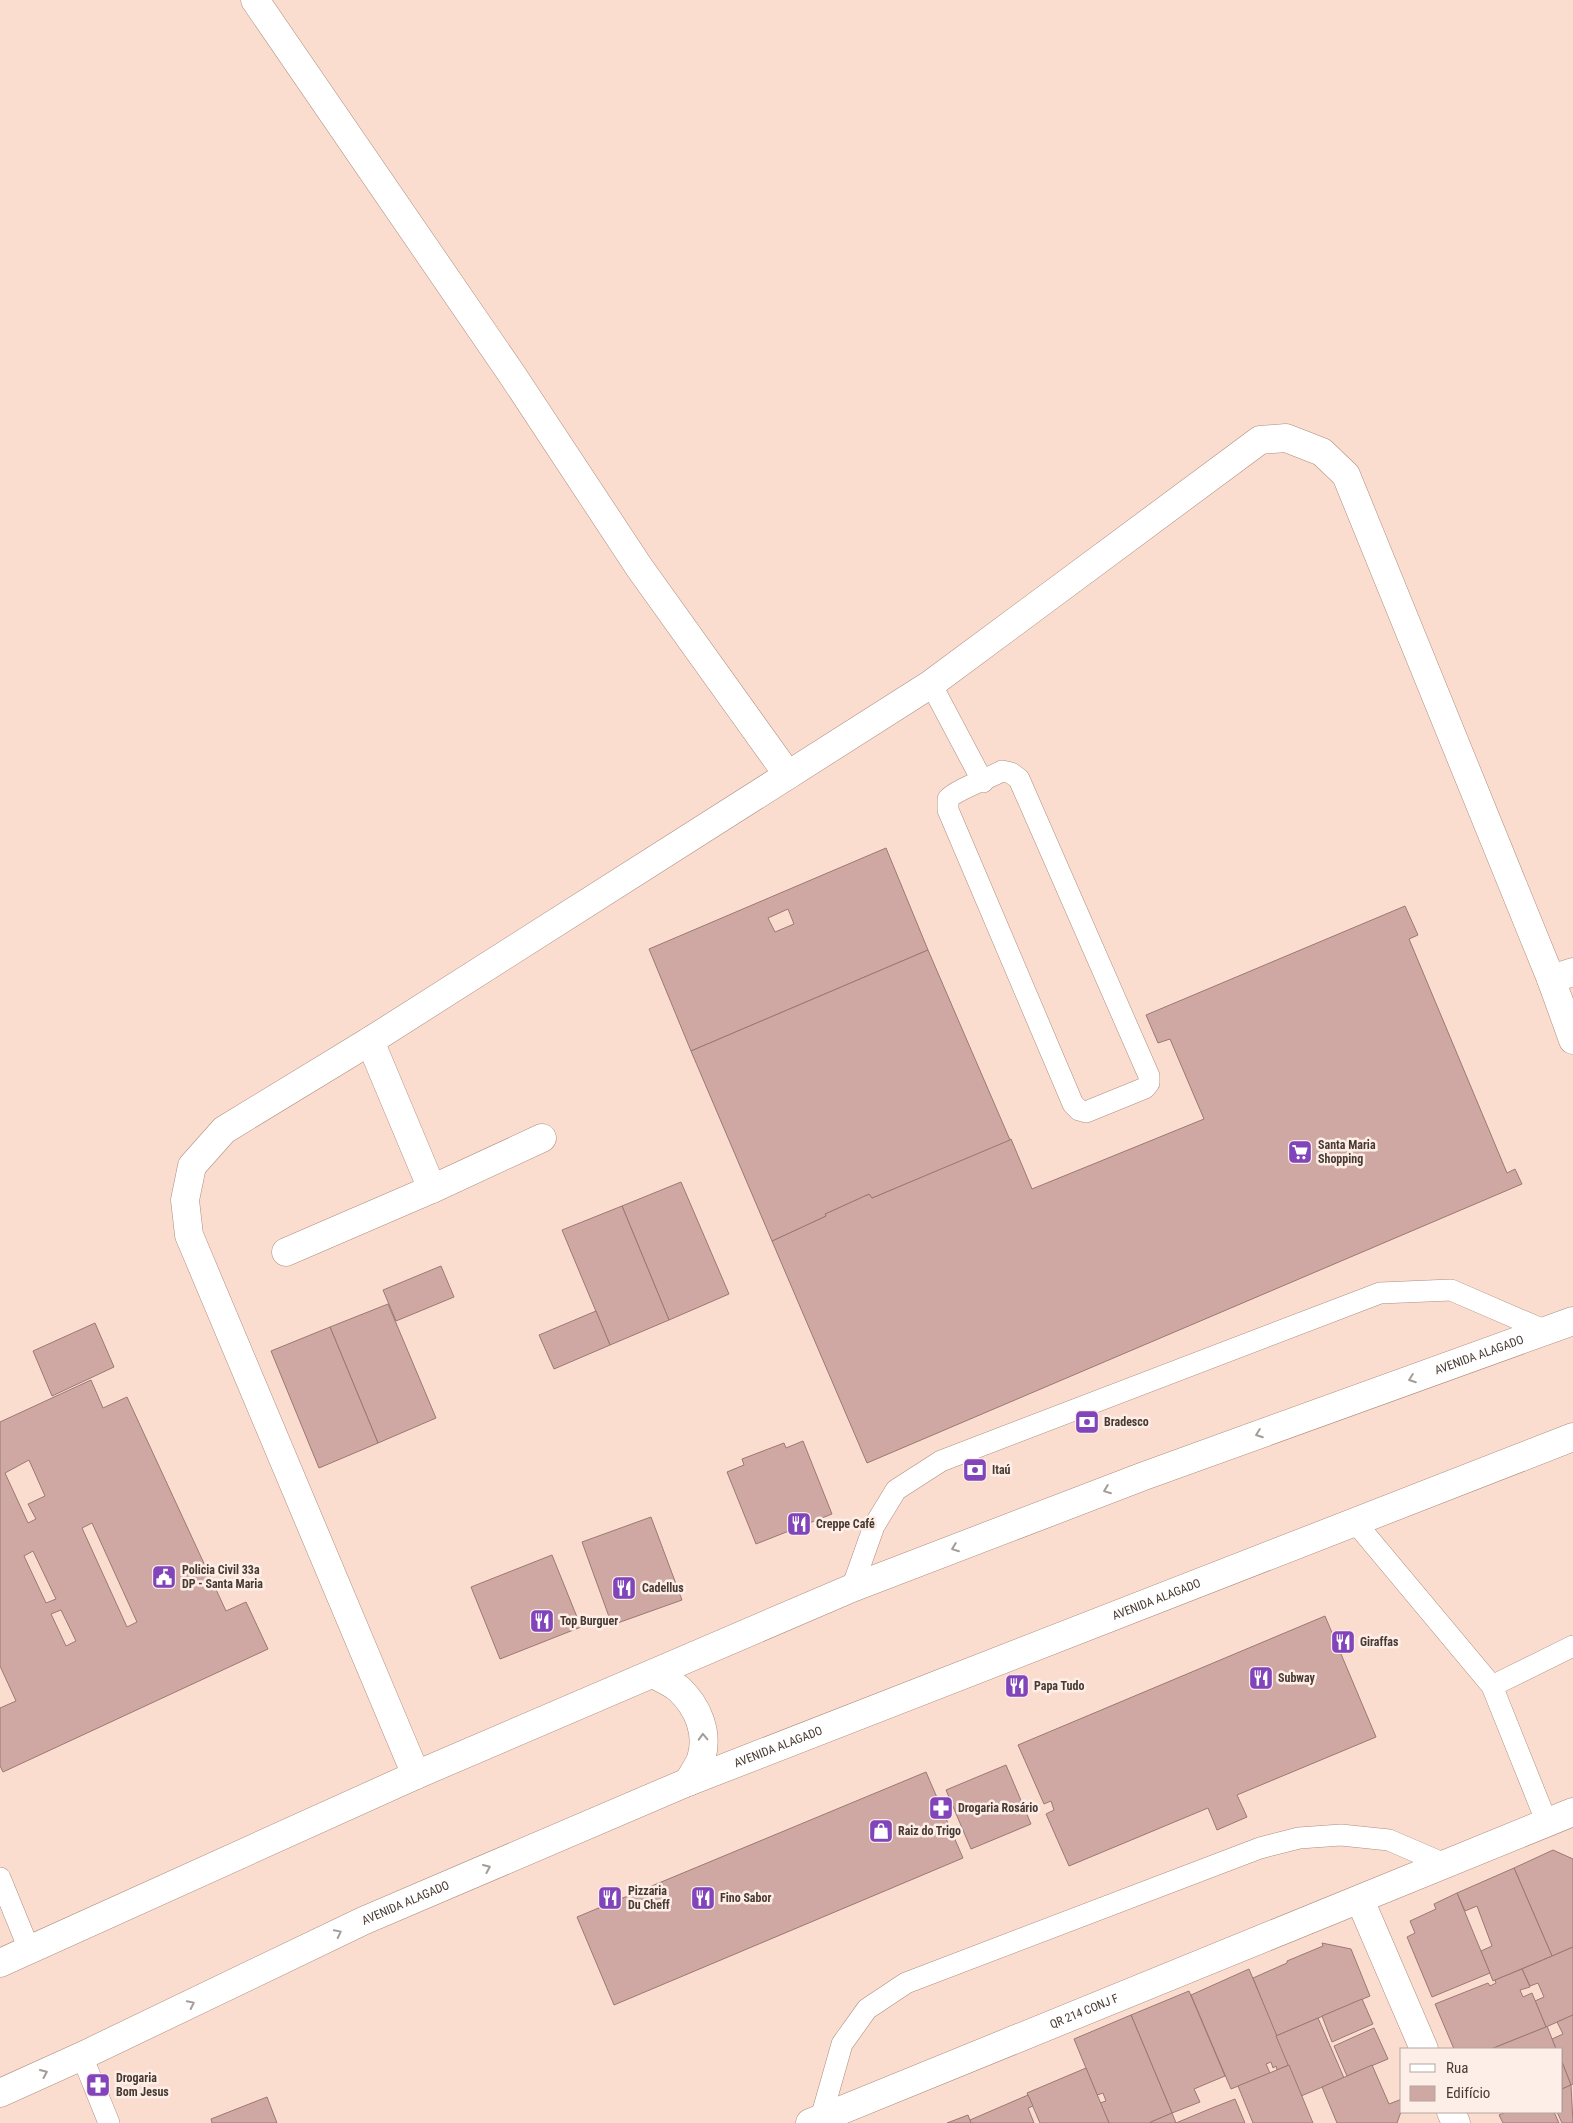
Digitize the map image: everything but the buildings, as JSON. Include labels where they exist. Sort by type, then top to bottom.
[{"type":"street","points":[[255,0],[511,374],[639,567],[788,775]]},
{"type":"street","points":[[416,1776],[189,1235],[185,1200],[192,1166],[224,1130],[370,1041],[931,684],[1260,440],[1286,438],[1322,452],[1346,475],[1562,975],[1573,1040]]},
{"type":"street","points":[[370,1041],[432,1189]]},
{"type":"street","points":[[286,1252],[432,1189],[542,1138]]},
{"type":"street","name":"AVENIDA ALAGADO","points":[[0,1963],[29,1948],[416,1776],[852,1588],[1144,1476],[1573,1321]]},
{"type":"street","name":"AVENIDA ALAGADO","points":[[0,2093],[82,2056],[363,1921],[688,1782],[1573,1437]]},
{"type":"street","points":[[653,1674],[678,1688],[696,1708],[702,1724],[704,1743],[701,1759],[688,1782]]},
{"type":"street","name":"QR 214 CONJ F","points":[[815,2121],[1447,1865],[1573,1812]]},
{"type":"street","points":[[1360,1900],[1424,2048]]},
{"type":"lane","points":[[931,684],[983,782]]},
{"type":"lane","points":[[1002,771],[1011,773],[1019,779],[1149,1076],[1149,1083],[1145,1088],[1086,1112],[1079,1110],[1073,1104],[948,810],[948,799],[954,793],[983,782],[1002,771]]},
{"type":"lane","points":[[852,1588],[874,1526],[896,1490],[941,1461],[1380,1293],[1451,1290],[1546,1331]]},
{"type":"lane","points":[[1355,1522],[1492,1686],[1547,1823]]},
{"type":"lane","points":[[1492,1686],[1573,1646]]},
{"type":"lane","points":[[815,2121],[842,2044],[867,2008],[906,1983],[1260,1848],[1299,1838],[1341,1836],[1388,1840],[1447,1865]]},
{"type":"lane","points":[[0,1878],[29,1948]]},
{"type":"lane","points":[[82,2056],[109,2123]]},
{"type":"place","name":"Santa Maria Shopping","points":[[1300,1152]]},
{"type":"place","name":"Bradesco","points":[[1087,1422]]},
{"type":"place","name":"Itaú","points":[[975,1470]]},
{"type":"place","name":"Creppe Café","points":[[799,1524]]},
{"type":"place","name":"Policia Civil 33a DP - Santa Maria","points":[[164,1577]]},
{"type":"place","name":"Cadellus","points":[[624,1588]]},
{"type":"place","name":"Top Burguer","points":[[542,1621]]},
{"type":"place","name":"Giraffas","points":[[1343,1642]]},
{"type":"place","name":"Subway","points":[[1261,1678]]},
{"type":"place","name":"Papa Tudo","points":[[1017,1686]]},
{"type":"place","name":"Drogaria Rosário","points":[[941,1808]]},
{"type":"place","name":"Raiz do Trigo","points":[[881,1831]]},
{"type":"place","name":"Pizzaria Du Cheff","points":[[610,1898]]},
{"type":"place","name":"Fino Sabor","points":[[703,1898]]},
{"type":"place","name":"Drogaria Bom Jesus","points":[[98,2085]]}]
